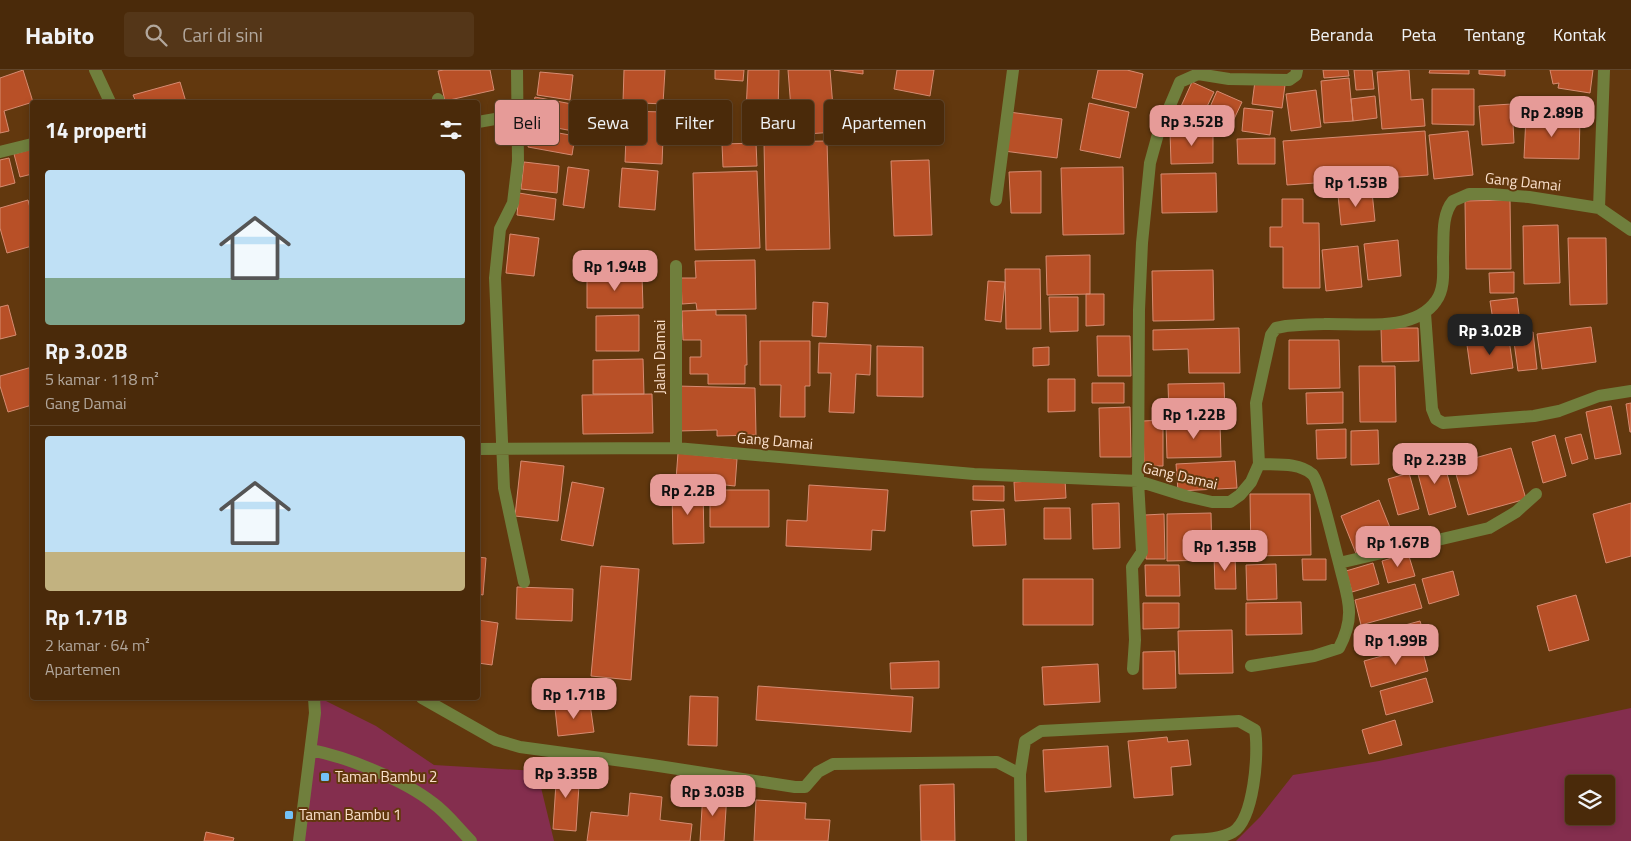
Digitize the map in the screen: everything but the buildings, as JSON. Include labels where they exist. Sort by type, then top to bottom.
[{"type":"street","points":[[95,70],[109,100]]},
{"type":"street","points":[[517,70],[518,100]]},
{"type":"street","points":[[996,200],[1013,70]]},
{"type":"street","points":[[1133,669],[1136,640],[1132,567],[1142,552],[1138,481],[1139,310],[1142,243],[1150,163],[1158,134],[1180,82],[1187,78],[1205,74],[1229,79],[1290,80],[1296,75],[1297,70]]},
{"type":"street","points":[[1599,208],[1604,70]]},
{"type":"street","points":[[480,122],[495,119]]},
{"type":"street","points":[[0,152],[30,144]]},
{"type":"street","points":[[518,145],[513,203],[500,229],[496,278],[504,488],[524,582]]},
{"type":"street","name":"Gang Damai","points":[[480,449],[676,448],[974,474],[1138,481],[1212,502],[1230,502],[1240,495],[1252,482],[1259,464],[1256,403],[1266,347],[1276,328],[1324,324],[1396,323],[1425,313],[1436,302],[1440,294],[1443,278],[1444,236],[1447,213],[1453,201],[1469,194],[1484,193],[1529,197],[1599,208],[1631,230]]},
{"type":"street","name":"Jalan Damai","points":[[676,266],[676,448]]},
{"type":"street","points":[[1425,313],[1432,409],[1436,419],[1443,423],[1534,416],[1559,411],[1599,396],[1631,391]]},
{"type":"street","points":[[1251,666],[1314,656],[1339,648],[1348,631],[1350,616],[1339,563],[1325,516],[1320,488],[1313,474],[1296,466],[1259,464]]},
{"type":"street","points":[[1339,563],[1489,528],[1516,512],[1536,494]]},
{"type":"street","points":[[300,841],[315,713],[314,700]]},
{"type":"street","points":[[426,700],[496,740],[520,747],[795,787],[805,787],[818,772],[833,764],[997,762],[1020,774]]},
{"type":"street","points":[[1021,841],[1020,774],[1026,741],[1042,731],[1240,721],[1255,730],[1258,744],[1254,777],[1244,821],[1233,831],[1218,837],[1176,841]]},
{"type":"street","points":[[311,750],[330,754],[412,788],[435,804],[471,841]]},
{"type":"shaded area","points":[[320,700],[324,700],[376,726],[434,765],[537,771],[554,841],[302,841]]},
{"type":"shaded area","points":[[1631,708],[1631,841],[1236,841],[1260,817],[1293,775],[1379,761]]},
{"type":"place","name":"Taman Bambu 2","points":[[325,777]]},
{"type":"place","name":"Taman Bambu 1","points":[[289,815]]}]
